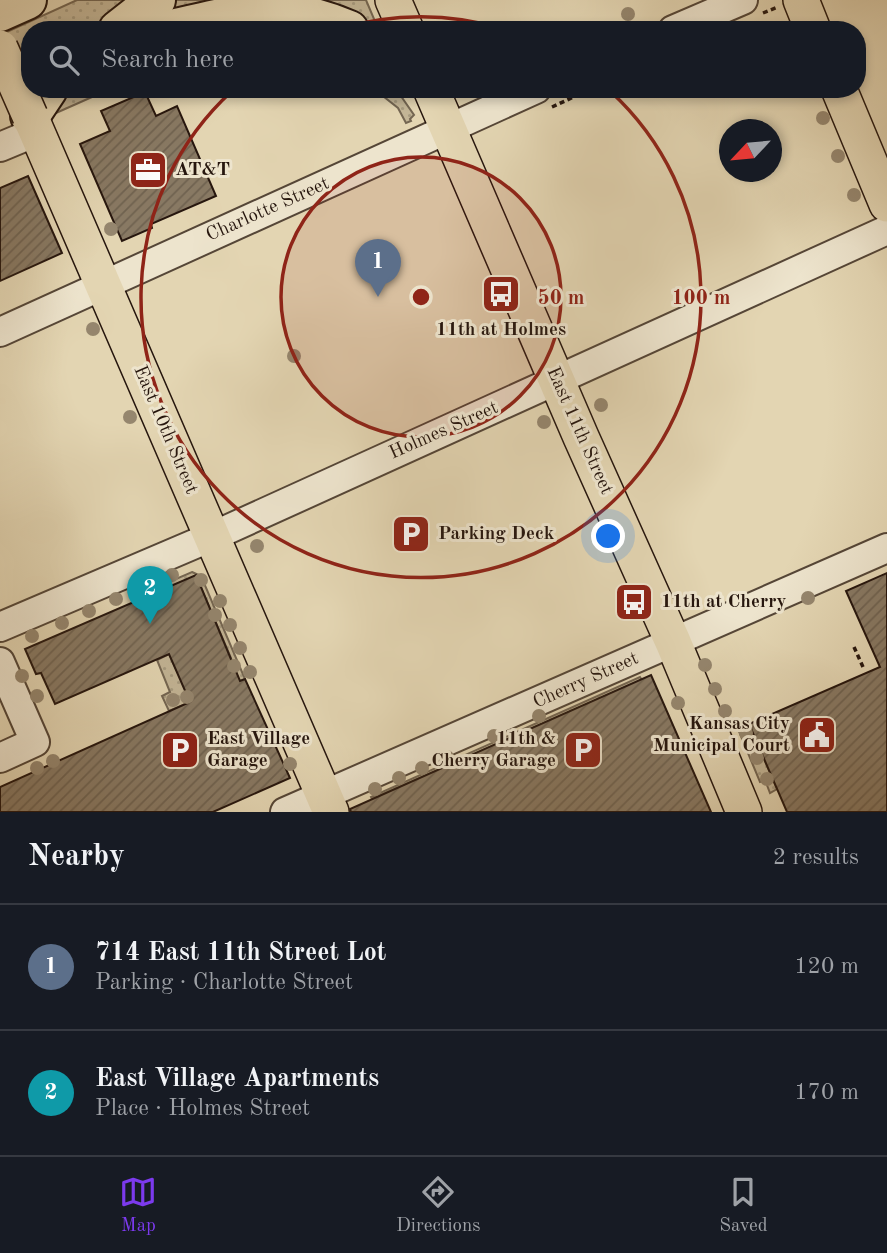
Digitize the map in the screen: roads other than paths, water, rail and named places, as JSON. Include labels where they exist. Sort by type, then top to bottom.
[{"type":"highway","points":[[0,12],[27,0]]},
{"type":"highway","points":[[129,21],[156,0]]},
{"type":"highway","points":[[209,21],[263,9],[301,11],[332,21]]},
{"type":"highway","points":[[0,64],[21,60]]},
{"type":"main road","points":[[393,0],[402,21]]},
{"type":"main road","points":[[800,0],[809,21]]},
{"type":"main road","name":"East 10th Street","points":[[0,48],[21,83]]},
{"type":"main road","name":"East 11th Street","points":[[435,98],[673,642],[744,812]]},
{"type":"main road","points":[[843,98],[887,204]]},
{"type":"main road","name":"East 10th Street","points":[[38,112],[103,285],[327,804]]},
{"type":"street","points":[[694,21],[743,0]]},
{"type":"street","name":"Charlotte Street","points":[[0,332],[516,98]]},
{"type":"street","points":[[0,147],[38,112]]},
{"type":"street","name":"Holmes Street","points":[[0,627],[211,537],[887,230]]},
{"type":"street","name":"Cherry Street","points":[[285,812],[327,804],[673,642],[887,548]]},
{"type":"street","points":[[0,662],[35,742],[0,758]]},
{"type":"place","name":"AT&T","points":[[148,170]]},
{"type":"place","name":"11th at Holmes","points":[[501,294]]},
{"type":"place","name":"714 East 11th Street Lot","points":[[378,297]]},
{"type":"place","name":"Parking Deck","points":[[411,534]]},
{"type":"place","name":"11th at Cherry","points":[[634,602]]},
{"type":"place","name":"East Village Apartments","points":[[150,624]]},
{"type":"place","name":"Kansas City Municipal Court","points":[[817,735]]},
{"type":"place","name":"East Village Garage","points":[[180,750]]},
{"type":"place","name":"11th & Cherry Garage","points":[[583,750]]}]
